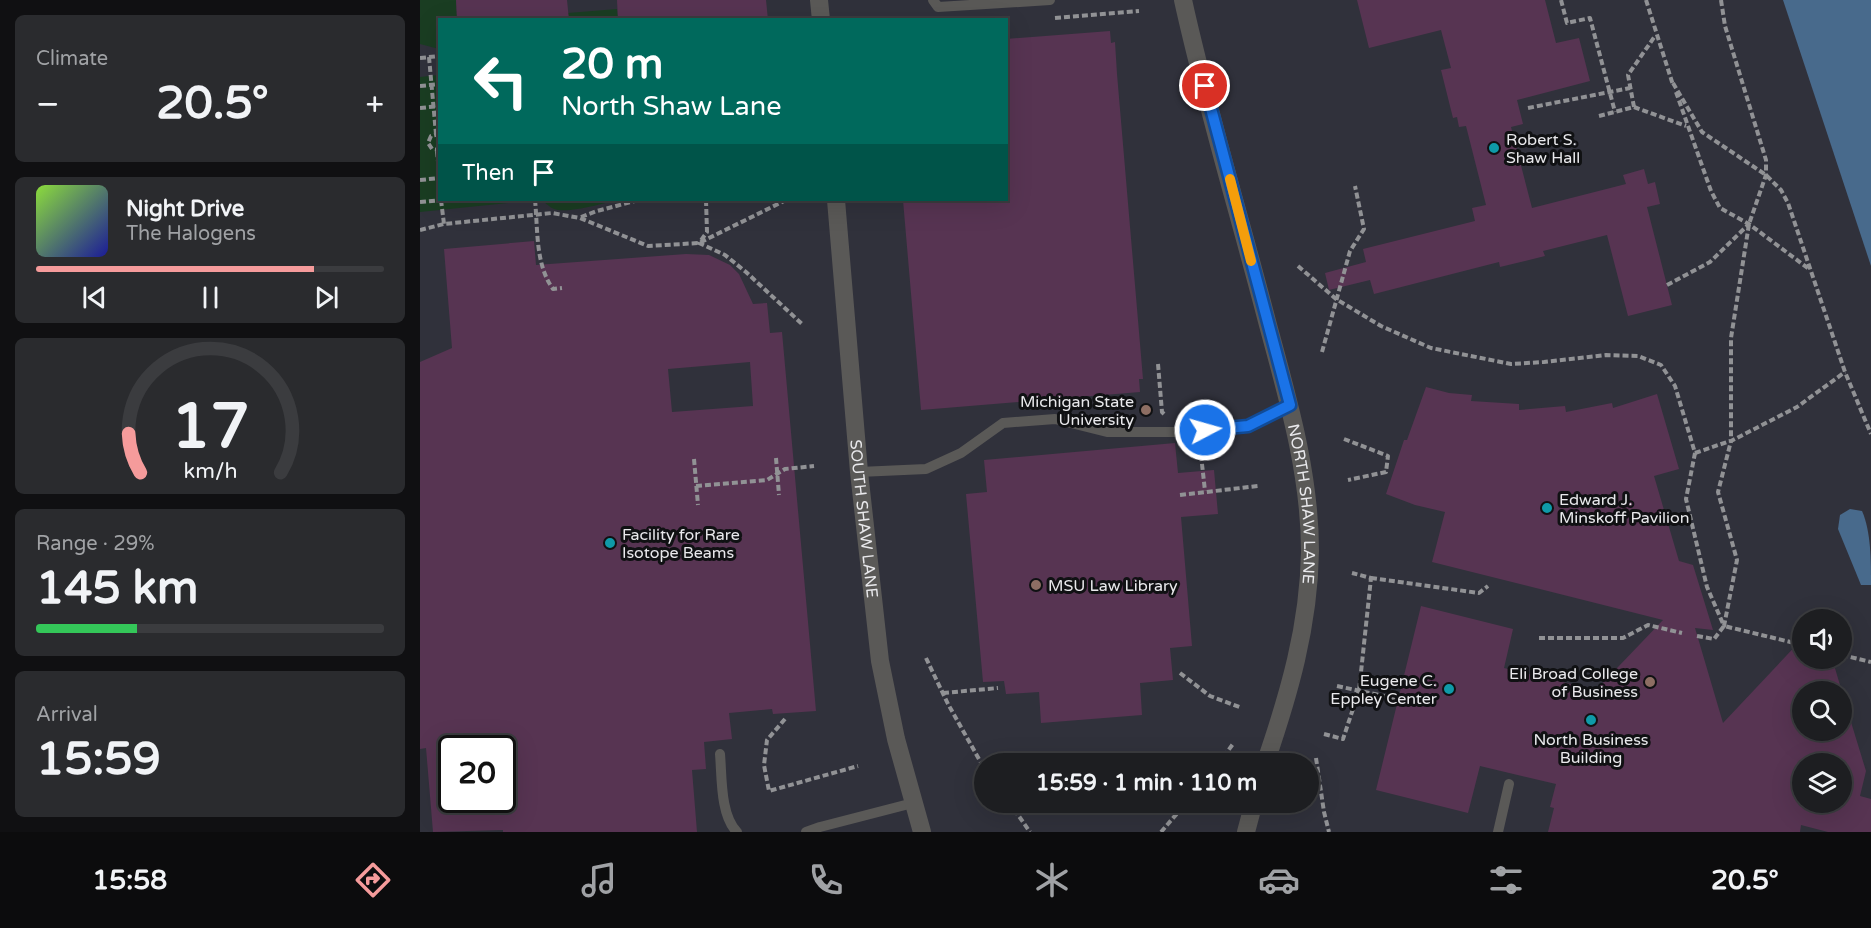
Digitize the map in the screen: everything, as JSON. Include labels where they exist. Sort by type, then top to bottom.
[{"type":"street","points":[[819,0],[821,18]]},
{"type":"street","name":"NORTH SHAW LANE","points":[[1183,0],[1290,405],[1304,474],[1310,550],[1307,597],[1300,648],[1269,753]]},
{"type":"street","name":"SOUTH SHAW LANE","points":[[836,201],[859,472],[880,662],[896,739],[922,832]]},
{"type":"street","points":[[1246,832],[1251,813]]},
{"type":"lane","points":[[933,0],[938,7],[957,3],[1050,0]]},
{"type":"lane","points":[[859,472],[926,469],[961,453],[1003,423],[1055,419],[1107,432],[1184,432],[1248,426],[1290,405]]},
{"type":"lane","points":[[720,754],[724,803],[733,828],[737,832]]},
{"type":"lane","points":[[1498,832],[1509,784]]},
{"type":"lane","points":[[806,832],[913,803]]},
{"type":"path","points":[[1561,0],[1567,23],[1590,18],[1615,112]]},
{"type":"path","points":[[1646,0],[1687,126],[1711,191],[1720,208],[1749,224],[1811,270]]},
{"type":"path","points":[[1697,636],[1714,639],[1724,626],[1737,560],[1718,492],[1731,441],[1731,338],[1749,224],[1766,175],[1766,160],[1725,26],[1721,0]]},
{"type":"path","points":[[1051,18],[1139,11]]},
{"type":"path","points":[[1634,108],[1628,75],[1656,35]]},
{"type":"path","points":[[420,58],[438,56]]},
{"type":"path","points":[[429,57],[438,134],[429,138],[428,143],[430,148],[438,150]]},
{"type":"path","points":[[1673,83],[1702,132],[1766,175],[1781,190],[1788,203],[1845,372],[1871,434]]},
{"type":"path","points":[[420,86],[438,84]]},
{"type":"path","points":[[1528,108],[1600,92],[1609,93],[1630,88]]},
{"type":"path","points":[[420,108],[438,106]]},
{"type":"path","points":[[1599,116],[1634,108],[1687,126]]},
{"type":"path","points":[[420,144],[428,143]]},
{"type":"path","points":[[420,180],[438,180]]},
{"type":"path","points":[[1322,352],[1350,251],[1364,229],[1354,186]]},
{"type":"path","points":[[420,202],[438,200]]},
{"type":"path","points":[[442,201],[444,224]]},
{"type":"path","points":[[535,201],[540,258],[544,272],[553,289],[562,288]]},
{"type":"path","points":[[580,218],[609,207],[635,201]]},
{"type":"path","points":[[699,243],[707,232],[706,201]]},
{"type":"path","points":[[420,230],[444,224],[552,213],[580,218],[648,246],[699,243],[784,201]]},
{"type":"path","points":[[1667,285],[1710,262],[1749,224]]},
{"type":"path","points":[[699,243],[725,255],[802,324]]},
{"type":"path","points":[[1298,266],[1336,299],[1381,326],[1431,348],[1511,364],[1544,363],[1606,355],[1638,356],[1661,365],[1674,386],[1695,453],[1686,499],[1707,587],[1724,626]]},
{"type":"path","points":[[738,274],[746,272]]},
{"type":"path","points":[[1695,453],[1731,441],[1797,407],[1845,372]]},
{"type":"path","points":[[1344,439],[1388,456],[1386,472],[1348,480]]},
{"type":"path","points":[[776,458],[779,495]]},
{"type":"path","points":[[694,459],[698,505]]},
{"type":"path","points":[[696,486],[767,480],[785,469],[814,466]]},
{"type":"path","points":[[1180,495],[1258,486]]},
{"type":"path","points":[[1352,573],[1371,578],[1479,593],[1488,586]]},
{"type":"path","points":[[1324,734],[1344,739],[1359,691],[1371,578]]},
{"type":"path","points":[[1539,639],[1623,638],[1648,625],[1682,633]]},
{"type":"path","points":[[1724,626],[1792,642]]},
{"type":"path","points":[[1852,657],[1871,662]]},
{"type":"path","points":[[926,658],[974,754]]},
{"type":"path","points":[[1180,673],[1210,696],[1242,708]]},
{"type":"path","points":[[1337,686],[1398,699]]},
{"type":"path","points":[[943,693],[998,688]]},
{"type":"path","points":[[785,719],[766,740],[764,765],[769,791],[858,766]]},
{"type":"path","points":[[1226,753],[1233,744]]},
{"type":"path","points":[[1319,778],[1329,832]]},
{"type":"path","points":[[1017,813],[1030,832]]},
{"type":"path","points":[[1161,832],[1177,813]]},
{"type":"shaded area","name":"Michigan State University","points":[[420,0],[1871,0],[1871,832],[420,832]]},
{"type":"green space","points":[[420,0],[456,0],[457,18],[438,18],[438,49],[420,44]]},
{"type":"green space","points":[[617,9],[618,18],[569,18],[568,13]]},
{"type":"green space","points":[[438,75],[438,201],[508,201],[508,203],[420,212],[420,77]]},
{"type":"green space","points":[[542,201],[612,201],[583,208],[557,210]]},
{"type":"water","points":[[1783,0],[1871,0],[1871,266]]},
{"type":"water","points":[[1850,509],[1862,511],[1865,519],[1870,546],[1871,585],[1861,585],[1838,529],[1840,515]]},
{"type":"building","points":[[456,0],[567,0],[569,18],[457,18]]},
{"type":"building","points":[[617,0],[766,0],[768,18],[618,18]]},
{"type":"building","name":"Robert S. Shaw Hall","points":[[1357,0],[1545,0],[1556,43],[1579,38],[1590,81],[1517,100],[1523,124],[1511,127],[1532,208],[1626,184],[1623,175],[1644,169],[1648,184],[1655,182],[1660,204],[1647,207],[1672,305],[1628,316],[1607,235],[1543,251],[1545,256],[1500,267],[1499,262],[1374,294],[1370,280],[1329,290],[1325,273],[1366,262],[1363,249],[1475,221],[1472,208],[1486,205],[1466,126],[1459,127],[1457,117],[1453,118],[1441,70],[1451,68],[1441,30],[1369,48]]},
{"type":"building","points":[[1110,31],[1111,43],[1115,42],[1143,379],[1139,379],[1140,392],[921,410],[903,201],[1008,201],[1008,39]]},
{"type":"building","name":"Facility for Rare Isotope Beams","points":[[534,241],[536,265],[686,254],[709,255],[730,265],[739,274],[753,304],[767,303],[770,333],[782,332],[816,711],[773,714],[772,709],[729,713],[732,739],[704,742],[706,769],[692,770],[697,832],[503,832],[503,830],[433,832],[426,748],[420,749],[420,362],[452,348],[444,249]],"holes":[[[750,362],[753,406],[672,412],[668,369]]]},
{"type":"building","points":[[1426,387],[1449,393],[1472,395],[1471,401],[1519,404],[1519,410],[1565,406],[1566,412],[1612,403],[1613,408],[1657,394],[1679,469],[1654,476],[1679,561],[1693,565],[1713,630],[1695,628],[1723,723],[1792,650],[1792,669],[1835,669],[1839,681],[1792,681],[1792,741],[1852,741],[1852,725],[1866,771],[1860,796],[1871,799],[1871,832],[1828,832],[1801,825],[1800,832],[1548,832],[1554,808],[1550,807],[1556,784],[1480,766],[1468,813],[1376,790],[1421,606],[1513,629],[1504,668],[1596,690],[1663,620],[1432,562],[1445,512],[1415,505],[1386,494],[1404,440],[1407,440]]},
{"type":"building","points":[[1175,443],[1178,473],[1214,470],[1218,514],[1181,517],[1192,646],[1170,648],[1173,680],[1140,683],[1142,715],[1041,723],[1039,692],[1006,694],[1004,681],[983,682],[966,494],[987,492],[984,460]]},
{"type":"slow traffic","points":[[1230,179],[1251,261]]},
{"type":"place","name":"Robert S. Shaw Hall","points":[[1494,148]]},
{"type":"place","name":"Michigan State University","points":[[1146,410]]},
{"type":"place","name":"Edward J. Minskoff Pavilion","points":[[1547,508]]},
{"type":"place","name":"Facility for Rare Isotope Beams","points":[[610,543]]},
{"type":"place","name":"MSU Law Library","points":[[1036,585]]},
{"type":"place","name":"Eli Broad College of Business","points":[[1650,682]]},
{"type":"place","name":"Eugene C. Eppley Center","points":[[1449,689]]},
{"type":"place","name":"North Business Building","points":[[1591,720]]},
{"type":"route","points":[[1205,86],[1290,405],[1248,426],[1205,430]]}]
